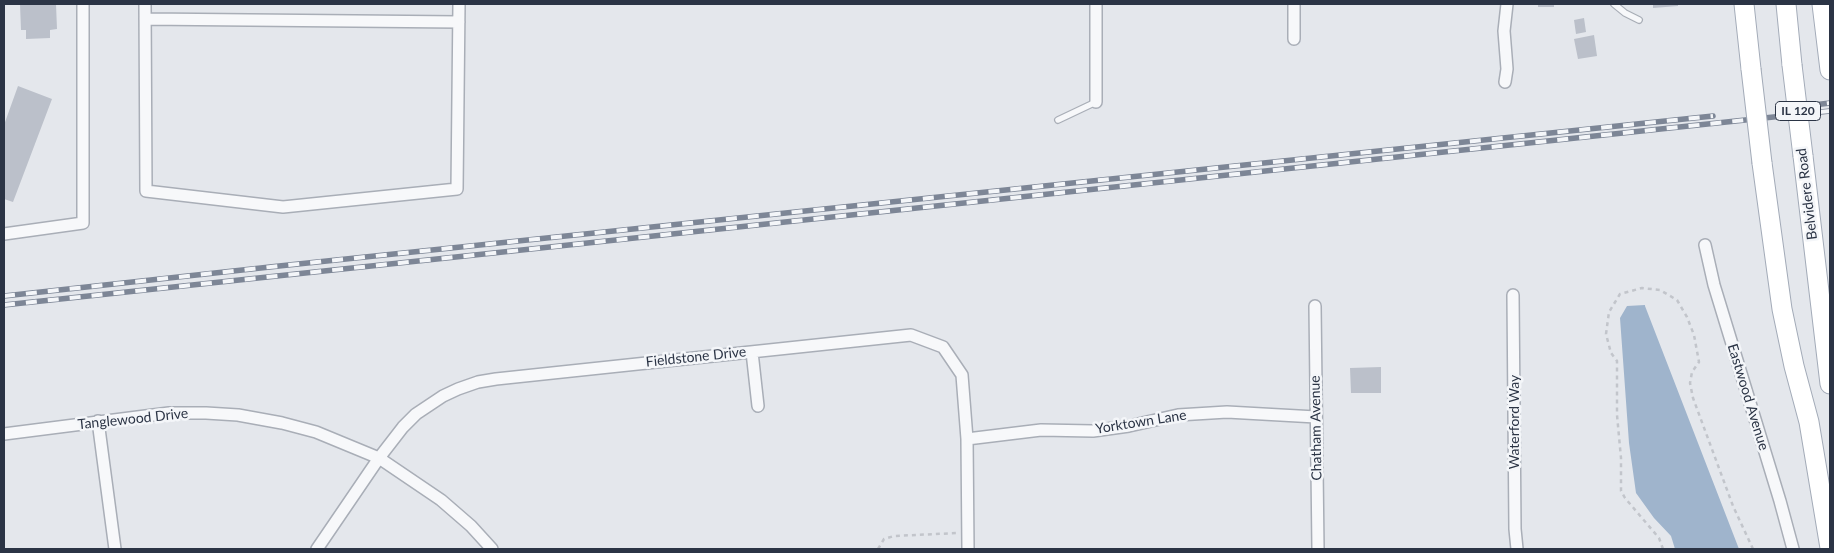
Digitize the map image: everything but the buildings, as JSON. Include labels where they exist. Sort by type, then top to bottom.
[{"type":"main road","points":[[1744,4],[1762,163],[1782,309],[1794,366],[1809,422],[1830,548]]},
{"type":"main road","name":"Belvidere Road","points":[[1786,4],[1830,384]]},
{"type":"main road","points":[[1822,4],[1830,65]]},
{"type":"street","points":[[4,234],[83,223],[83,4]]},
{"type":"street","points":[[145,4],[146,191],[283,207],[457,188],[459,4]]},
{"type":"street","points":[[1096,4],[1096,102]]},
{"type":"street","points":[[1294,4],[1294,39]]},
{"type":"street","points":[[1504,82],[1507,69],[1504,31],[1507,4]]},
{"type":"street","points":[[145,18],[459,22]]},
{"type":"street","name":"Eastwood Avenue","points":[[1705,245],[1714,285],[1793,549]]},
{"type":"street","name":"Waterford Way","points":[[1513,295],[1515,529],[1517,549]]},
{"type":"street","name":"Chatham Avenue","points":[[1315,306],[1318,549]]},
{"type":"street","name":"Fieldstone Drive","points":[[317,549],[379,458],[403,427],[416,414],[443,396],[478,382],[496,378],[911,335],[943,347],[962,375],[967,439],[968,549]]},
{"type":"street","points":[[752,352],[758,406]]},
{"type":"street","name":"Yorktown Lane","points":[[967,439],[1041,430],[1094,431],[1130,426],[1178,415],[1226,412],[1316,417]]},
{"type":"street","name":"Tanglewood Drive","points":[[4,434],[169,413],[238,415],[282,422],[316,432],[379,458],[441,500],[471,526],[492,549]]},
{"type":"street","points":[[98,421],[115,549]]},
{"type":"lane","points":[[1614,4],[1625,13],[1639,20]]},
{"type":"lane","points":[[1058,120],[1096,102]]},
{"type":"path","points":[[1662,549],[1659,538],[1624,498],[1621,491],[1621,458],[1617,415],[1617,361],[1611,354],[1606,334],[1609,312],[1620,294],[1642,288],[1660,290],[1677,300],[1687,317],[1694,335],[1699,362],[1692,372],[1690,383],[1693,398],[1733,506],[1753,549]]},
{"type":"path","points":[[878,549],[884,539],[894,536],[968,533]]},
{"type":"water","points":[[1645,305],[1739,549],[1675,549],[1671,536],[1654,518],[1636,493],[1629,443],[1620,318],[1627,306]]},
{"type":"railway","points":[[1805,106],[1830,103]]},
{"type":"railway","points":[[4,305],[1830,111]]},
{"type":"railway","points":[[4,296],[1713,116]]}]
